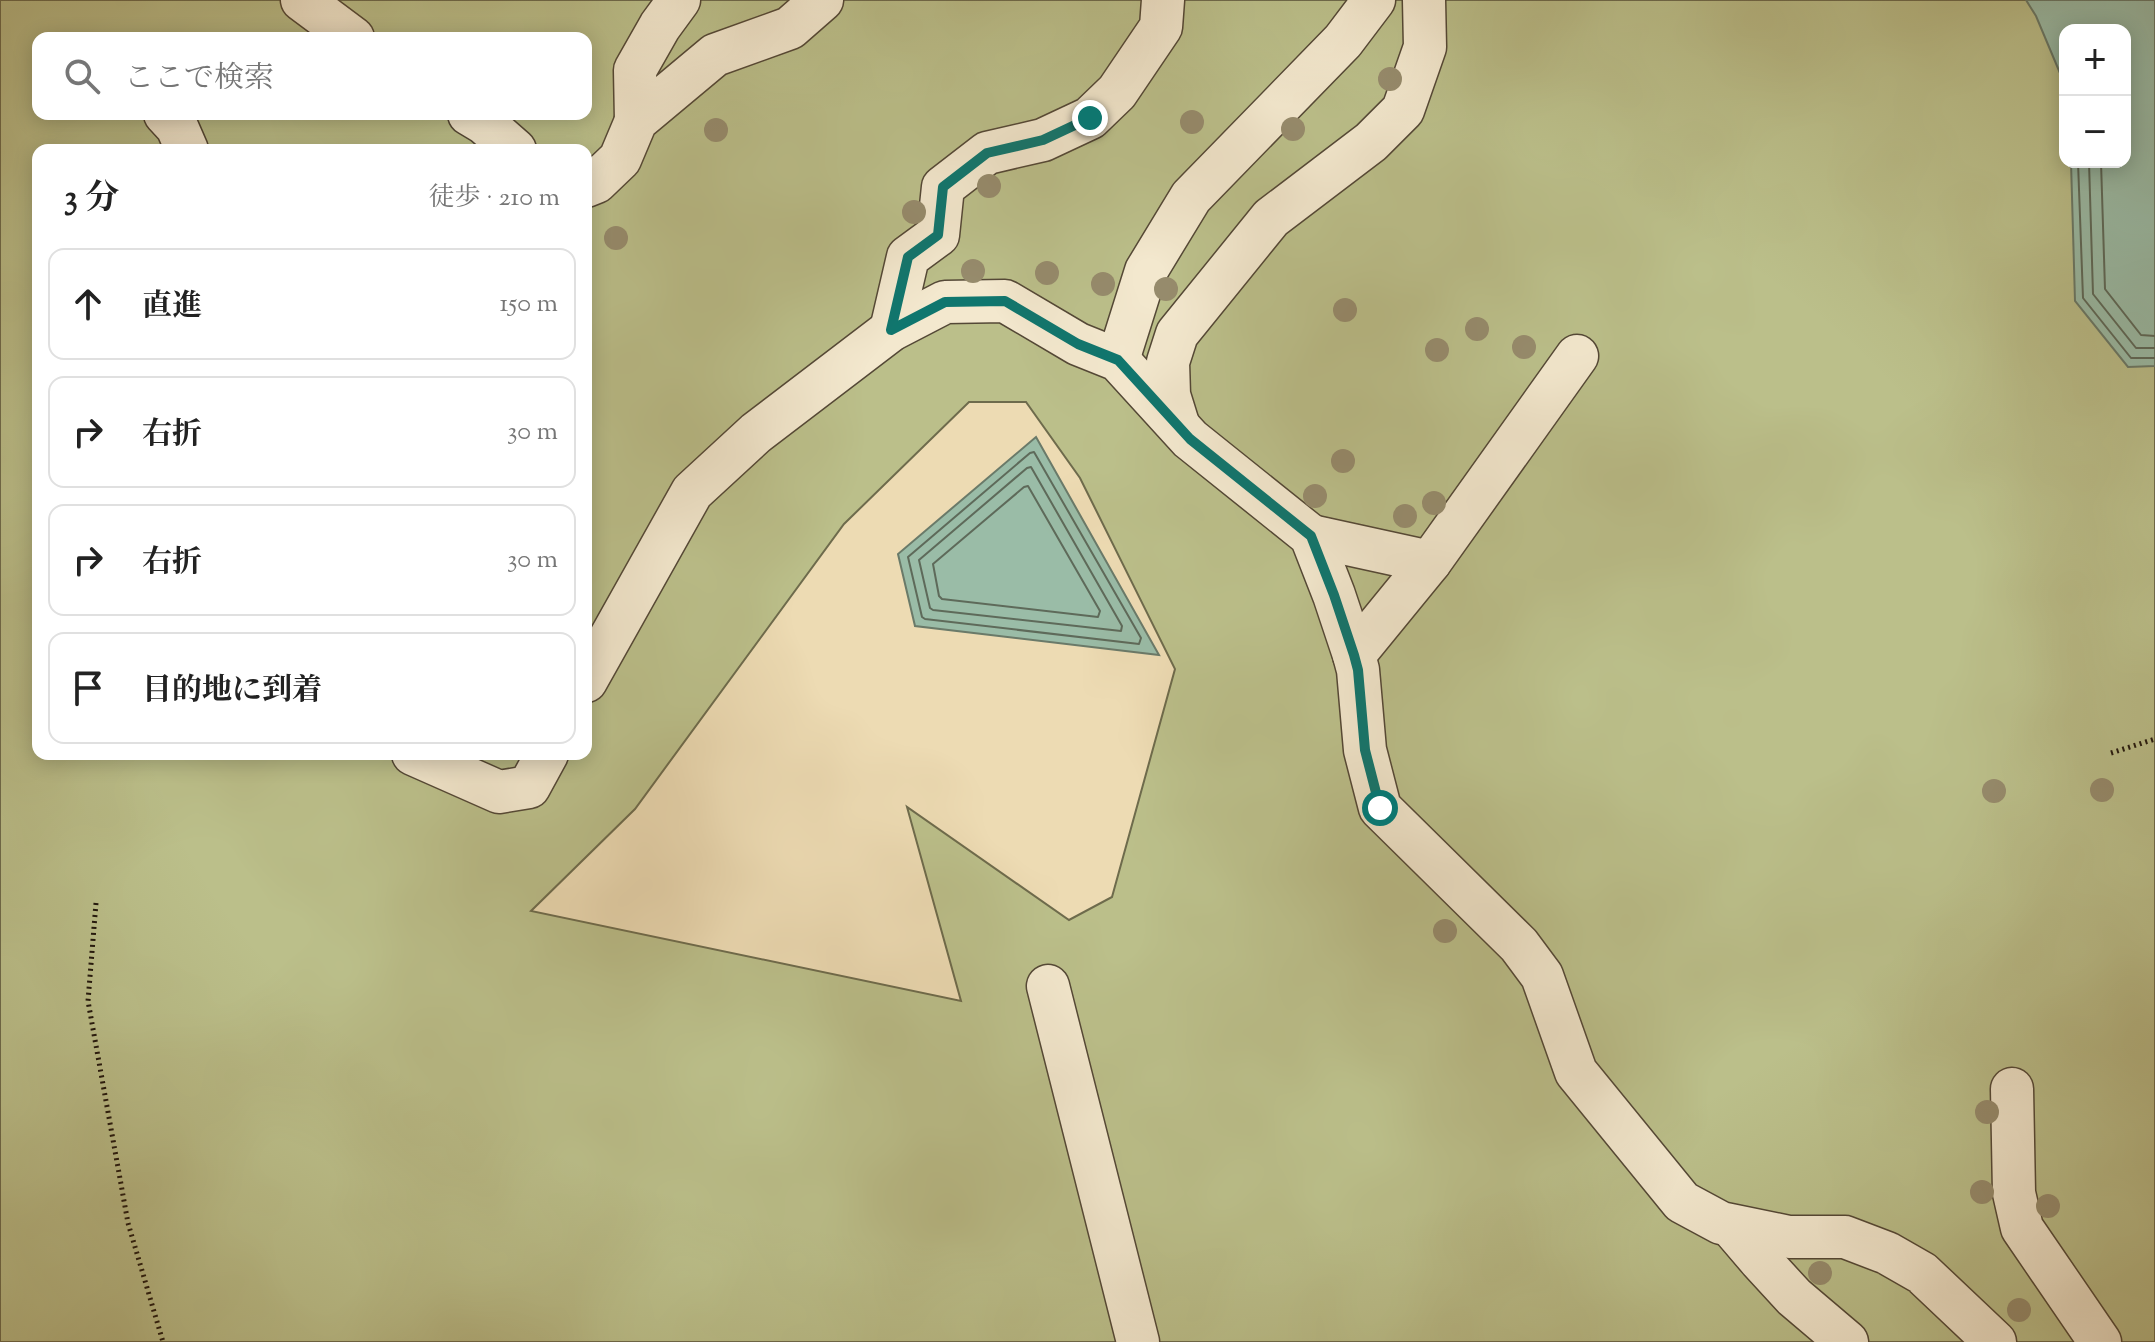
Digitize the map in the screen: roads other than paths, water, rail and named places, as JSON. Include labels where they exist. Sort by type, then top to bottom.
[{"type":"street","points":[[302,0],[345,32]]},
{"type":"street","points":[[592,184],[620,159],[636,121],[635,70],[679,0]]},
{"type":"street","points":[[636,121],[715,55],[790,28],[822,0]]},
{"type":"street","points":[[891,330],[908,257],[938,235],[943,187],[987,153],[1043,140],[1090,118],[1117,92],[1161,27],[1163,0]]},
{"type":"street","points":[[1118,360],[1146,271],[1191,197],[1343,41],[1374,0]]},
{"type":"street","points":[[1178,425],[1169,395],[1168,362],[1177,334],[1271,218],[1371,142],[1403,110],[1425,47],[1424,0]]},
{"type":"street","points":[[171,120],[184,144]]},
{"type":"street","points":[[479,120],[508,144]]},
{"type":"street","points":[[592,670],[692,492],[756,433],[891,330],[945,302],[1005,301],[1078,344],[1118,360],[1190,439],[1311,536],[1430,562]]},
{"type":"street","points":[[1354,655],[1430,562],[1577,356]]},
{"type":"street","points":[[1311,536],[1358,670],[1365,750],[1380,808],[1519,945],[1542,976],[1576,1072],[1682,1202],[1731,1226],[1789,1237],[1845,1237],[1887,1253],[1922,1273],[1995,1342]]},
{"type":"street","points":[[427,760],[499,792],[529,787],[544,760]]},
{"type":"street","points":[[1048,986],[1138,1342]]},
{"type":"street","points":[[2012,1089],[2014,1193],[2022,1228],[2100,1342]]},
{"type":"street","points":[[1731,1226],[1794,1297],[1847,1342]]},
{"type":"water","points":[[2026,0],[2155,0],[2155,366],[2128,367],[2075,301],[2071,168],[2131,168],[2131,24],[2059,24],[2059,71]]},
{"type":"water","points":[[1036,437],[1159,655],[915,626],[898,554]]}]
